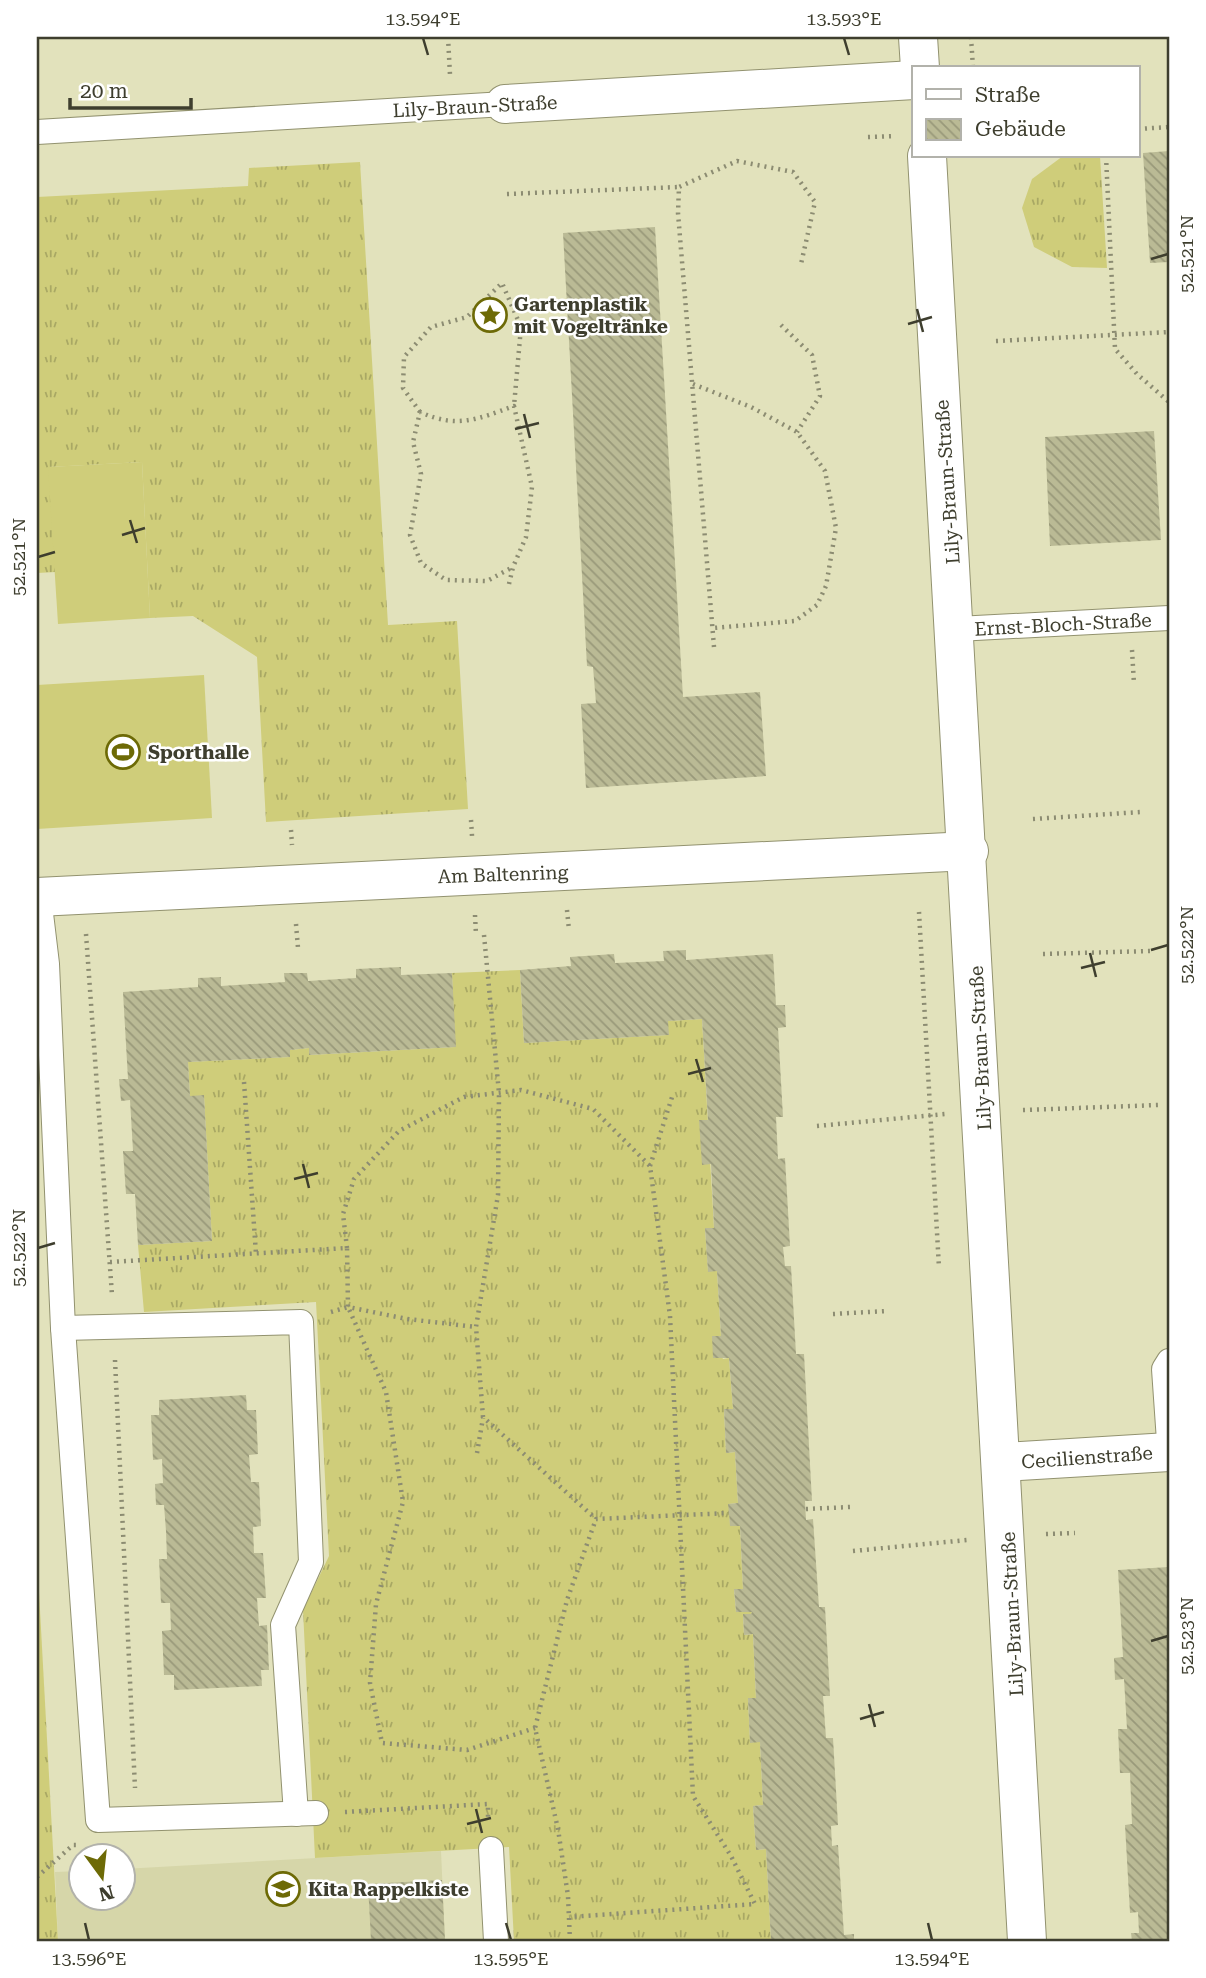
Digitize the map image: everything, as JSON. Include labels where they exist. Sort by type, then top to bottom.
[{"type":"street","points":[[919,37],[920,66]]},
{"type":"street","name":"Lily-Braun-Straße","points":[[505,104],[912,80]]},
{"type":"street","name":"Lily-Braun-Straße","points":[[927,158],[970,851],[1027,1941]]},
{"type":"street","name":"Am Baltenring","points":[[38,897],[970,851]]},
{"type":"street","name":"Cecilienstraße","points":[[1004,1462],[1169,1452]]},
{"type":"lane","name":"Lily-Braun-Straße","points":[[37,132],[505,104]]},
{"type":"lane","name":"Ernst-Bloch-Straße","points":[[957,629],[1169,618]]},
{"type":"lane","points":[[38,897],[47,964],[63,1328],[98,1820],[306,1814],[283,1625],[311,1562],[301,1322],[63,1328]]},
{"type":"lane","points":[[1169,1361],[1164,1369],[1169,1441]]},
{"type":"lane","points":[[491,1849],[496,1941]]},
{"type":"path","points":[[971,37],[972,66]]},
{"type":"path","points":[[1140,130],[1169,127]]},
{"type":"path","points":[[1106,158],[1115,349],[1137,374],[1169,402]]},
{"type":"path","points":[[507,194],[679,187],[737,161],[793,172],[815,202],[801,264]]},
{"type":"path","points":[[679,187],[678,213],[714,647]]},
{"type":"path","points":[[509,584],[526,537],[532,487],[514,406],[521,327],[502,283],[467,317],[431,327],[404,357],[403,388],[420,412],[439,421],[475,421],[514,406]]},
{"type":"path","points":[[781,325],[812,355],[820,396],[797,432]]},
{"type":"path","points":[[996,341],[1169,332]]},
{"type":"path","points":[[693,384],[751,407],[797,432],[825,471],[836,528],[826,586],[817,605],[795,621],[713,628]]},
{"type":"path","points":[[420,412],[413,442],[421,474],[410,535],[421,563],[446,580],[487,581],[513,567]]},
{"type":"path","points":[[1032,819],[1141,812]]},
{"type":"path","points":[[919,912],[939,1268]]},
{"type":"path","points":[[477,1453],[483,1417],[476,1327],[498,1195],[499,1093],[484,935]]},
{"type":"path","points":[[1043,954],[1150,951]]},
{"type":"path","points":[[244,1082],[256,1254]]},
{"type":"path","points":[[536,1728],[467,1750],[382,1743],[370,1683],[376,1604],[403,1502],[386,1392],[348,1307],[347,1248],[343,1214],[354,1179],[399,1130],[464,1097],[521,1090],[593,1109],[650,1166]]},
{"type":"path","points":[[569,1917],[755,1904],[731,1856],[693,1796],[670,1316],[650,1166],[673,1094]]},
{"type":"path","points":[[110,1262],[347,1248]]},
{"type":"path","points":[[301,1322],[348,1307],[407,1319],[476,1327]]},
{"type":"path","points":[[833,1314],[887,1311]]},
{"type":"path","points":[[483,1417],[596,1519],[729,1513]]},
{"type":"path","points":[[806,1509],[850,1507]]},
{"type":"path","points":[[570,1941],[558,1829],[536,1728],[568,1600],[596,1519]]},
{"type":"path","points":[[306,1814],[488,1804],[491,1849]]},
{"type":"path","points":[[37,1877],[73,1845],[97,1842],[98,1820]]},
{"type":"shaded area","name":"Kita Rappelkiste","points":[[441,1851],[445,1941],[58,1941],[55,1872],[66,1872],[66,1912],[136,1912],[136,1868]]},
{"type":"green space","points":[[1060,158],[1100,158],[1107,268],[1072,267],[1034,247],[1022,208],[1032,179]]},
{"type":"green space","points":[[360,162],[388,625],[457,621],[468,809],[266,822],[257,657],[193,616],[150,618],[142,462],[49,467],[56,572],[37,573],[37,197],[248,186],[249,168]]},
{"type":"green space","points":[[142,462],[150,618],[58,624],[48,467]]},
{"type":"green space","name":"Sporthalle","points":[[204,675],[212,818],[37,829],[37,685]]},
{"type":"green space","points":[[520,970],[524,1043],[668,1035],[668,1021],[702,1019],[714,1228],[705,1228],[708,1271],[717,1271],[721,1336],[712,1336],[723,1359],[729,1358],[733,1409],[724,1409],[726,1453],[735,1452],[738,1503],[729,1504],[730,1525],[740,1526],[743,1589],[734,1590],[736,1612],[752,1612],[743,1614],[744,1635],[753,1634],[756,1698],[748,1699],[750,1742],[760,1742],[763,1805],[753,1806],[756,1850],[766,1849],[771,1941],[514,1941],[509,1847],[315,1858],[303,1610],[329,1556],[316,1302],[144,1312],[138,1245],[212,1241],[204,1096],[190,1096],[188,1062],[290,1057],[290,1050],[309,1048],[310,1055],[455,1047],[452,973]]},
{"type":"green space","points":[[37,1555],[58,1941],[37,1941]]},
{"type":"building","points":[[1169,151],[1169,262],[1150,263],[1143,153]]},
{"type":"building","points":[[655,227],[683,697],[760,692],[766,776],[586,788],[581,704],[596,703],[593,667],[587,666],[563,233]]},
{"type":"building","points":[[1154,431],[1161,540],[1050,546],[1045,437]]},
{"type":"building","points":[[686,950],[686,960],[773,954],[776,1005],[785,1005],[786,1027],[778,1028],[783,1117],[776,1117],[778,1159],[785,1158],[790,1246],[783,1247],[785,1266],[791,1266],[796,1354],[804,1354],[812,1501],[805,1501],[806,1520],[813,1519],[819,1607],[825,1607],[830,1696],[823,1696],[826,1738],[833,1738],[838,1825],[831,1826],[832,1846],[838,1845],[844,1935],[854,1934],[854,1941],[771,1941],[766,1849],[756,1850],[753,1806],[763,1805],[760,1742],[750,1743],[748,1698],[756,1698],[753,1634],[744,1635],[743,1614],[752,1612],[736,1612],[734,1589],[743,1589],[740,1526],[730,1526],[728,1504],[738,1503],[735,1452],[726,1453],[724,1409],[733,1409],[729,1358],[713,1358],[712,1336],[721,1336],[717,1271],[708,1272],[705,1228],[714,1228],[711,1164],[702,1165],[699,1120],[708,1120],[702,1019],[668,1021],[669,1035],[524,1043],[520,970],[571,966],[570,957],[614,954],[615,963],[664,961],[663,951]]},
{"type":"building","points":[[401,967],[401,975],[452,973],[456,1047],[309,1055],[309,1048],[290,1050],[290,1057],[188,1062],[190,1096],[204,1095],[212,1241],[138,1245],[135,1194],[126,1194],[123,1151],[133,1151],[130,1100],[121,1101],[119,1079],[128,1079],[123,992],[198,987],[198,978],[221,977],[221,986],[285,982],[284,973],[307,973],[308,981],[356,978],[356,969]]},
{"type":"building","points":[[246,1395],[247,1410],[256,1410],[258,1454],[249,1455],[251,1482],[259,1482],[261,1526],[253,1527],[254,1553],[263,1553],[266,1598],[257,1598],[259,1626],[267,1625],[269,1670],[261,1670],[262,1686],[174,1690],[174,1675],[164,1675],[162,1631],[171,1630],[170,1603],[161,1603],[159,1559],[167,1559],[166,1531],[164,1505],[156,1505],[155,1484],[163,1483],[162,1459],[153,1460],[151,1415],[159,1415],[159,1400]]},
{"type":"building","points":[[1169,1567],[1169,1941],[1132,1941],[1131,1933],[1139,1933],[1138,1912],[1130,1913],[1125,1825],[1132,1824],[1130,1773],[1120,1773],[1118,1729],[1127,1729],[1124,1679],[1115,1680],[1114,1658],[1123,1657],[1118,1570]]},
{"type":"building","points":[[442,1880],[445,1941],[371,1941],[368,1884]]},
{"type":"place","name":"Gartenplastik mit Vogeltränke","points":[[490,315]]},
{"type":"place","name":"Sporthalle","points":[[123,752]]},
{"type":"place","name":"Kita Rappelkiste","points":[[283,1889]]}]
